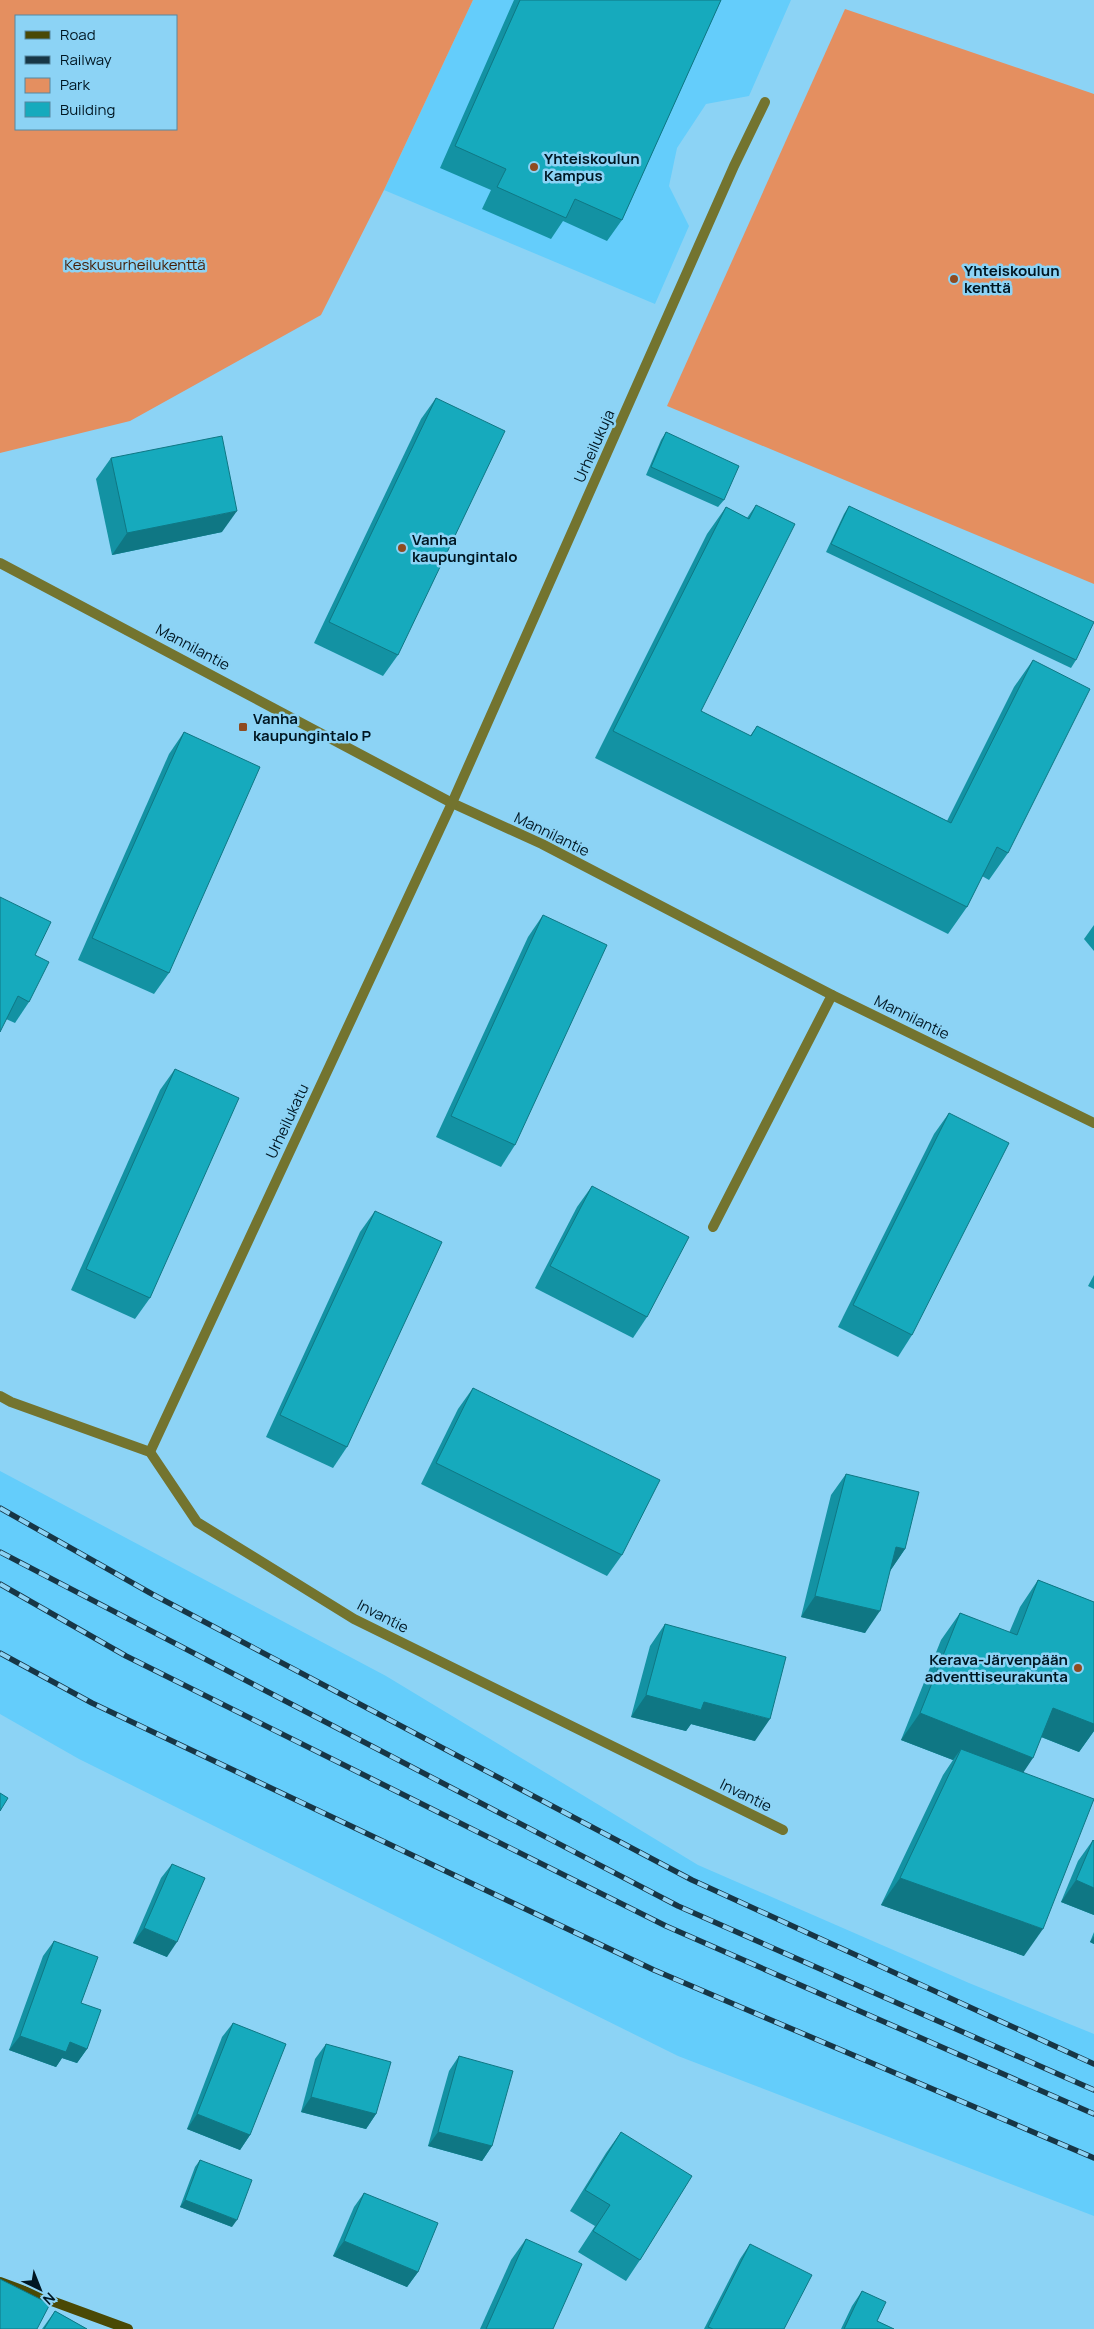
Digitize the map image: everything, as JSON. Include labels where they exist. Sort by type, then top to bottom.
[{"type":"street","name":"Urheilukuja","points":[[452,802],[734,166],[765,102]]},
{"type":"street","name":"Mannilantie","points":[[0,563],[452,802],[542,844],[832,995],[1094,1123]]},
{"type":"street","name":"Urheilukatu","points":[[150,1452],[452,802]]},
{"type":"street","points":[[713,1227],[832,995]]},
{"type":"street","points":[[0,1396],[11,1402],[150,1452]]},
{"type":"street","name":"Invantie","points":[[150,1452],[197,1522],[354,1619],[783,1830]]},
{"type":"street","points":[[0,2282],[128,2329]]},
{"type":"shaded area","name":"Yhteiskoulun Kampus","points":[[473,0],[791,0],[749,96],[706,104],[677,148],[669,186],[689,226],[655,304],[384,190]]},
{"type":"shaded area","points":[[0,1471],[386,1676],[698,1865],[969,1983],[1094,2034],[1094,2216],[678,2056],[79,1759],[0,1714]]},
{"type":"green space","name":"Keskusurheilukenttä","points":[[0,0],[473,0],[384,190],[321,315],[130,421],[0,453]]},
{"type":"green space","points":[[845,9],[1094,94],[1094,584],[667,406]]},
{"type":"building","points":[[520,0],[721,0],[622,220],[575,199],[566,218],[497,187],[506,169],[455,146]]},
{"type":"building","name":"Vanha kaupungintalo","points":[[436,398],[505,431],[398,655],[329,622]]},
{"type":"building","points":[[666,432],[739,466],[724,500],[651,467]]},
{"type":"building","points":[[222,436],[237,511],[127,533],[111,458]]},
{"type":"building","points":[[756,505],[795,524],[701,711],[751,736],[757,726],[951,823],[1033,660],[1090,689],[1008,853],[997,847],[967,907],[613,731],[726,507],[749,519]]},
{"type":"building","points":[[849,506],[1094,622],[1076,660],[831,544]]},
{"type":"building","points":[[184,732],[260,767],[169,973],[92,938]]},
{"type":"building","points":[[0,897],[51,922],[35,955],[49,962],[29,1002],[18,996],[0,1032]]},
{"type":"building","points":[[543,915],[607,945],[515,1145],[451,1116]]},
{"type":"building","points":[[175,1069],[239,1098],[150,1298],[86,1269]]},
{"type":"building","points":[[949,1113],[1009,1143],[912,1335],[853,1305]]},
{"type":"building","points":[[592,1186],[689,1237],[647,1317],[550,1266]]},
{"type":"building","points":[[375,1211],[442,1242],[347,1447],[280,1415]]},
{"type":"building","points":[[473,1388],[660,1480],[622,1555],[436,1463]]},
{"type":"building","points":[[846,1474],[919,1492],[905,1549],[896,1547],[880,1611],[815,1596]]},
{"type":"building","points":[[1038,1580],[1094,1602],[1094,1724],[1053,1708],[1033,1758],[920,1713],[960,1613],[1017,1635]]},
{"type":"building","points":[[665,1624],[786,1657],[770,1719],[704,1702],[701,1710],[646,1695]]},
{"type":"building","points":[[961,1749],[1094,1799],[1043,1929],[900,1878]]},
{"type":"building","points":[[0,1793],[8,1798],[0,1811]]},
{"type":"building","points":[[1094,1841],[1094,1888],[1076,1880]]},
{"type":"building","points":[[172,1864],[205,1878],[177,1942],[144,1928]]},
{"type":"building","points":[[54,1941],[98,1957],[81,2003],[101,2010],[87,2049],[70,2042],[66,2052],[20,2036]]},
{"type":"building","points":[[233,2023],[286,2044],[250,2135],[197,2114]]},
{"type":"building","points":[[326,2044],[391,2062],[376,2114],[311,2097]]},
{"type":"building","points":[[459,2056],[513,2071],[492,2146],[438,2132]]},
{"type":"building","points":[[621,2132],[692,2176],[640,2260],[593,2231],[610,2205],[585,2190]]},
{"type":"building","points":[[200,2160],[252,2180],[237,2220],[185,2200]]},
{"type":"building","points":[[364,2193],[438,2223],[418,2272],[344,2241]]},
{"type":"building","points":[[526,2239],[582,2264],[553,2329],[486,2329]]},
{"type":"building","points":[[750,2244],[812,2275],[784,2329],[713,2329],[708,2327]]},
{"type":"building","points":[[0,2279],[50,2304],[37,2329],[0,2329]]},
{"type":"building","points":[[862,2291],[886,2302],[877,2321],[894,2329],[844,2329]]},
{"type":"building","points":[[55,2311],[87,2329],[44,2329]]},
{"type":"railway","points":[[0,1508],[152,1594],[692,1880],[1094,2064]]},
{"type":"railway","points":[[0,1552],[678,1906],[1094,2090]]},
{"type":"railway","points":[[0,1584],[126,1656],[666,1926],[1094,2114]]},
{"type":"railway","points":[[0,1653],[92,1703],[654,1970],[1094,2158]]},
{"type":"place","name":"Yhteiskoulun Kampus","points":[[534,167]]},
{"type":"place","name":"Yhteiskoulun kenttä","points":[[954,279]]},
{"type":"place","name":"Vanha kaupungintalo","points":[[402,548]]},
{"type":"place","name":"Vanha kaupungintalo P","points":[[243,727]]},
{"type":"place","name":"Kerava-Järvenpään adventtiseurakunta","points":[[1078,1668]]}]
